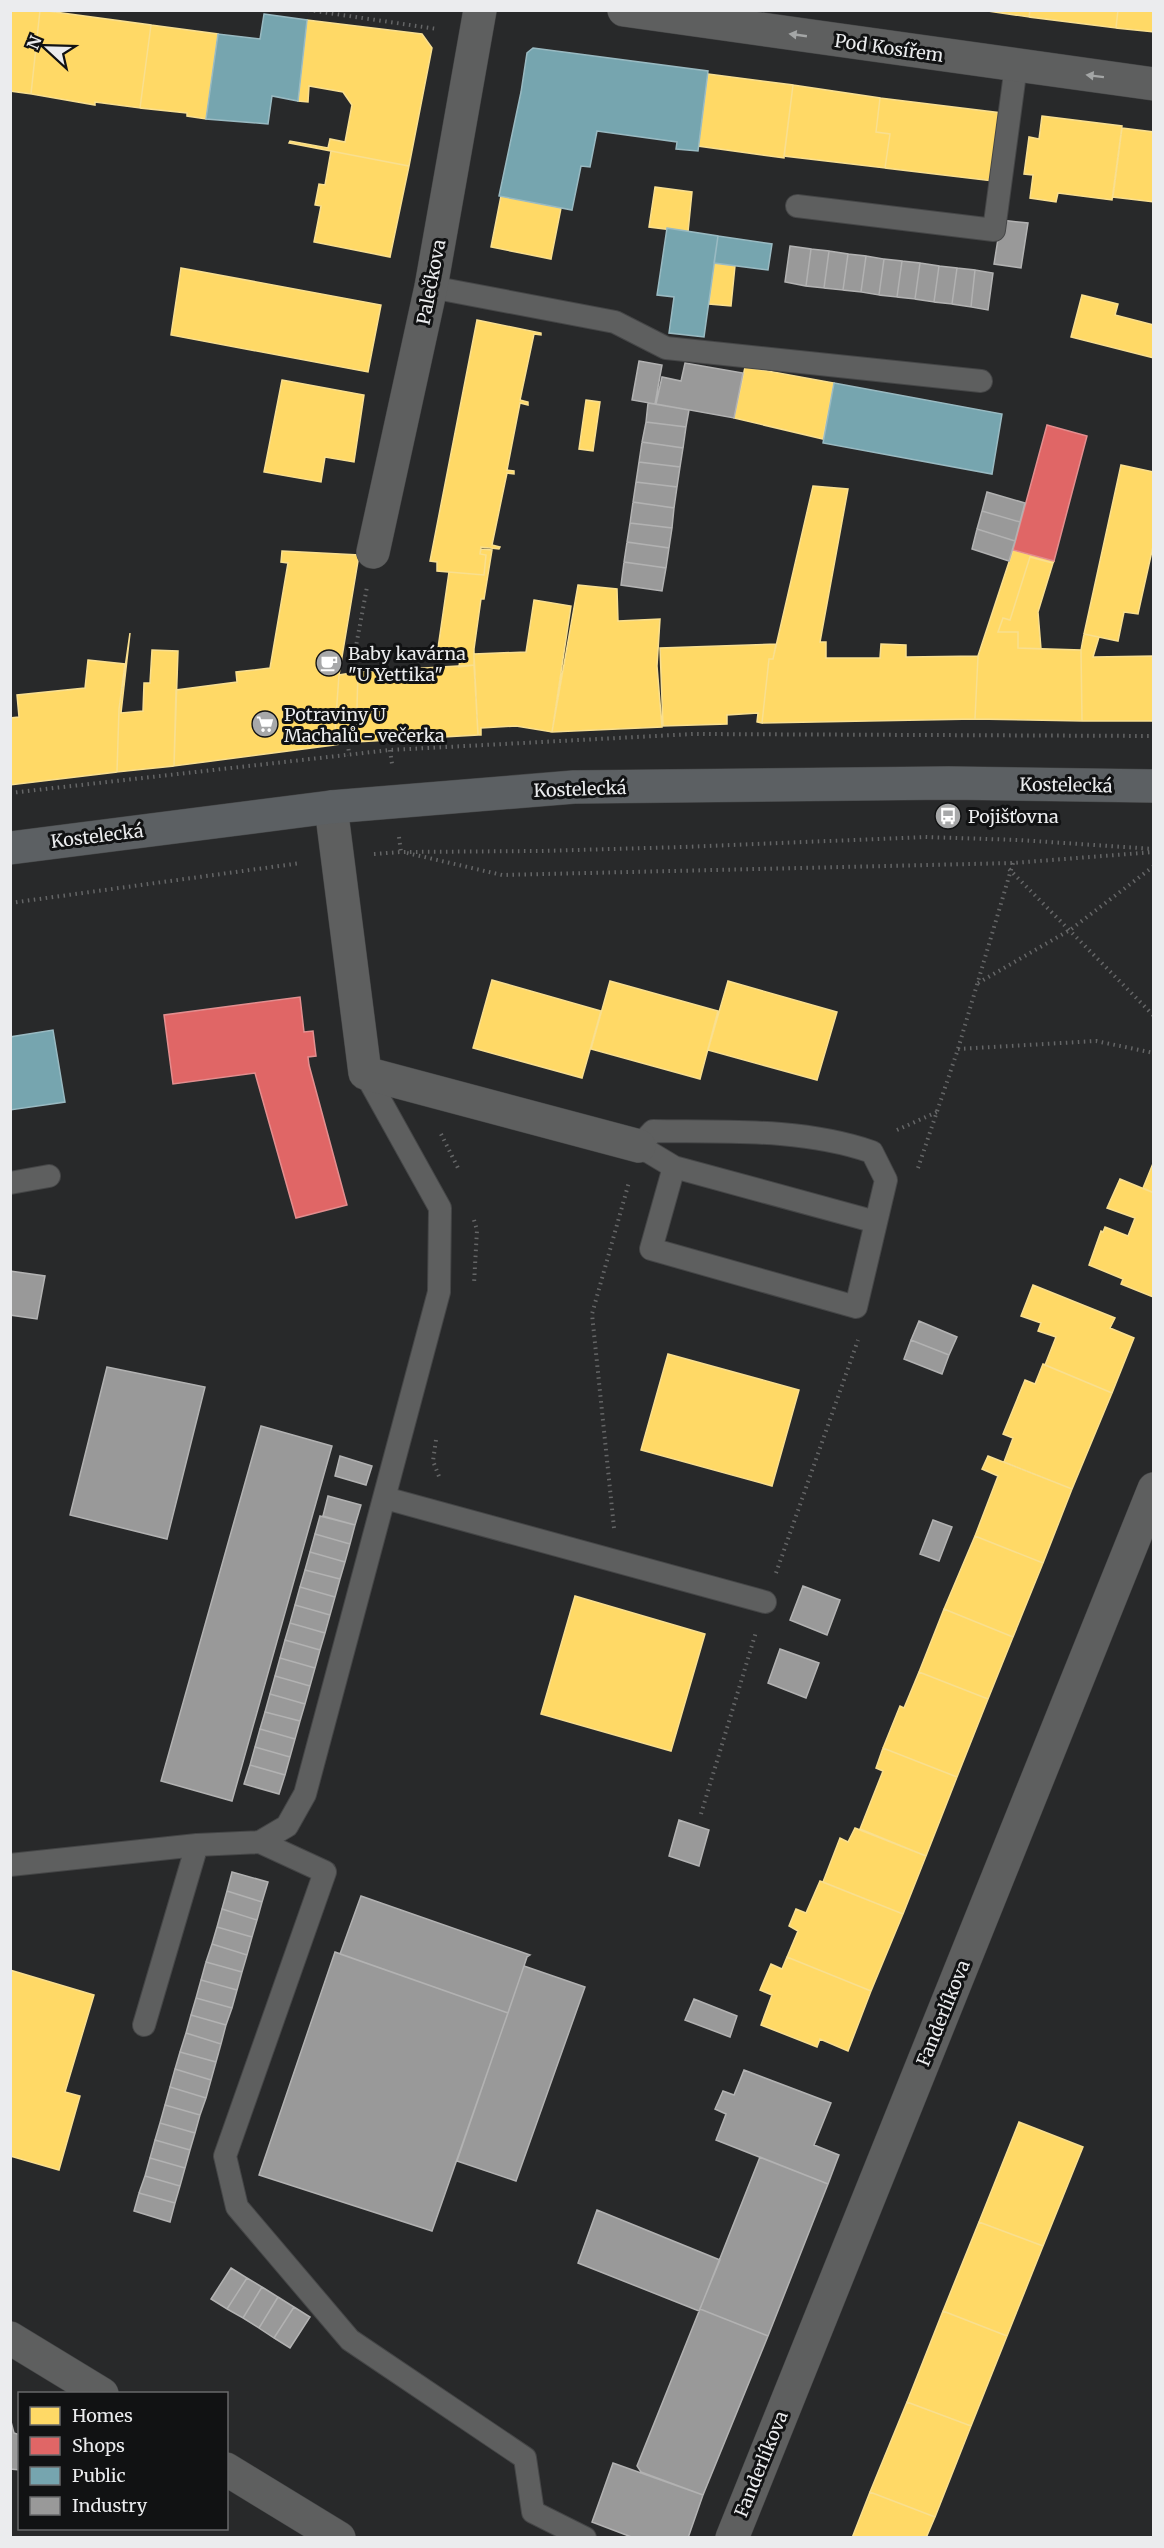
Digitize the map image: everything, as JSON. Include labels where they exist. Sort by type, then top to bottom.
[{"type":"street","name":"Palečkova","points":[[373,552],[431,287],[480,10]]},
{"type":"street","name":"Pod Kosířem","points":[[624,10],[1154,84]]},
{"type":"street","name":"Kostelecká","points":[[10,848],[331,807],[574,787],[913,783],[1154,786]]},
{"type":"street","points":[[331,807],[365,1073],[639,1146]]},
{"type":"street","name":"Fanderlíkova","points":[[732,2538],[1154,1489]]},
{"type":"street","points":[[10,2338],[99,2392]]},
{"type":"street","points":[[228,2470],[339,2538]]},
{"type":"lane","points":[[797,206],[994,230],[1016,66]]},
{"type":"lane","points":[[431,287],[615,322],[666,348],[981,381]]},
{"type":"lane","points":[[260,1842],[287,1826],[305,1794],[439,1292],[440,1209],[365,1073]]},
{"type":"lane","points":[[674,1167],[651,1249],[856,1307],[886,1180],[872,1152],[842,1142],[774,1133],[653,1131],[639,1146],[674,1167],[876,1222]]},
{"type":"lane","points":[[10,1183],[49,1176]]},
{"type":"lane","points":[[385,1498],[765,1602]]},
{"type":"lane","points":[[10,1865],[197,1845],[260,1842],[325,1872],[225,2157],[237,2207],[350,2340],[525,2458],[533,2512],[585,2538]]},
{"type":"lane","points":[[144,2025],[197,1845]]},
{"type":"path","points":[[308,10],[436,28],[441,35]]},
{"type":"path","points":[[351,673],[373,552]]},
{"type":"path","points":[[348,743],[349,754]]},
{"type":"path","points":[[10,903],[337,858],[401,852],[541,851],[925,837],[1019,840],[1154,850]]},
{"type":"path","points":[[401,852],[502,875],[1012,863],[1154,850]]},
{"type":"path","points":[[978,983],[1070,930],[1154,866]]},
{"type":"path","points":[[1010,869],[1154,1016]]},
{"type":"path","points":[[958,1049],[1096,1041],[1154,1053]]},
{"type":"path","points":[[618,1562],[592,1314],[639,1146]]},
{"type":"building: Homes","points":[[10,10],[40,10],[31,94],[10,91]]},
{"type":"building: Homes","points":[[40,10],[151,25],[140,108],[95,102],[95,105],[31,94]]},
{"type":"building: Homes","points":[[981,10],[1030,10],[1029,17]]},
{"type":"building: Homes","points":[[1030,10],[1118,10],[1116,28],[1029,17]]},
{"type":"building: Homes","points":[[1118,10],[1154,10],[1154,32],[1116,28]]},
{"type":"building: Homes","points":[[307,20],[422,34],[432,48],[409,166],[289,143],[290,141],[328,148],[330,139],[345,142],[352,105],[343,92],[309,86],[308,102],[298,101]]},
{"type":"building: Homes","points":[[151,25],[218,34],[206,119],[187,116],[187,113],[140,108]]},
{"type":"building: Homes","points":[[708,74],[793,85],[784,158],[698,146]]},
{"type":"building: Homes","points":[[793,85],[880,98],[876,132],[890,134],[885,168],[784,156]]},
{"type":"building: Homes","points":[[880,98],[1002,113],[993,181],[885,168],[890,134],[876,132]]},
{"type":"building: Homes","points":[[1042,116],[1122,126],[1112,200],[1058,193],[1056,202],[1030,198],[1033,175],[1024,174],[1029,137],[1039,139]]},
{"type":"building: Homes","points":[[1122,128],[1154,132],[1154,202],[1113,197]]},
{"type":"building: Homes","points":[[331,151],[409,166],[390,257],[314,242],[321,206],[315,205],[319,184],[325,185]]},
{"type":"building: Homes","points":[[655,187],[692,192],[688,232],[649,227]]},
{"type":"building: Homes","points":[[501,196],[561,208],[551,259],[491,247]]},
{"type":"building: Homes","points":[[714,263],[735,266],[731,306],[709,304]]},
{"type":"building: Homes","points":[[181,268],[381,305],[368,372],[171,335]]},
{"type":"building: Homes","points":[[1082,295],[1118,304],[1115,315],[1154,325],[1154,358],[1071,337]]},
{"type":"building: Homes","points":[[477,320],[541,333],[541,335],[534,334],[520,400],[528,402],[528,405],[520,403],[507,470],[514,471],[514,474],[507,473],[492,545],[500,547],[499,549],[481,547],[480,554],[486,555],[484,575],[437,571],[437,562],[430,561]]},
{"type":"building: Homes","points":[[745,367],[834,383],[823,439],[734,418]]},
{"type":"building: Homes","points":[[282,380],[364,395],[354,462],[325,457],[321,482],[264,472]]},
{"type":"building: Homes","points":[[586,400],[600,402],[593,451],[579,449]]},
{"type":"building: Homes","points":[[1121,465],[1154,472],[1154,542],[1138,614],[1124,612],[1118,641],[1084,634]]},
{"type":"building: Homes","points":[[813,486],[848,489],[820,642],[826,642],[826,658],[880,658],[881,644],[906,645],[906,657],[978,656],[975,719],[762,723],[769,659],[773,659]]},
{"type":"building: Homes","points":[[481,549],[492,550],[484,599],[481,599],[474,665],[459,667],[460,658],[437,655],[449,572],[484,575],[486,555],[480,554]]},
{"type":"building: Homes","points":[[1013,550],[1054,561],[1053,563],[1030,557],[1010,620],[1003,618],[998,632],[1018,632],[1018,648],[1081,650],[1082,721],[975,719],[978,656]]},
{"type":"building: Homes","points":[[282,551],[359,555],[339,675],[334,745],[174,766],[176,690],[237,682],[236,672],[270,668],[288,563],[281,562]]},
{"type":"building: Homes","points":[[1030,557],[1053,563],[1038,612],[1041,649],[1018,648],[1018,632],[998,632],[1003,618],[1010,620]]},
{"type":"building: Homes","points":[[578,585],[617,589],[618,621],[660,619],[657,666],[662,727],[552,732]]},
{"type":"building: Homes","points":[[534,600],[571,606],[552,732],[516,726],[481,728],[481,735],[478,735],[474,654],[526,652]]},
{"type":"building: Homes","points":[[130,633],[121,713],[143,711],[144,683],[150,683],[152,650],[178,651],[174,766],[117,772],[119,709]]},
{"type":"building: Homes","points":[[1084,634],[1099,637],[1093,657],[1154,656],[1154,721],[1082,721],[1081,650]]},
{"type":"building: Homes","points":[[776,644],[773,659],[769,659],[762,723],[757,722],[758,713],[727,715],[727,724],[663,726],[660,648]]},
{"type":"building: Homes","points":[[88,660],[125,664],[119,709],[117,772],[10,785],[10,718],[19,717],[17,695],[85,688]]},
{"type":"building: Homes","points":[[474,665],[478,735],[356,742],[358,672]]},
{"type":"building: Homes","points":[[358,672],[356,742],[334,745],[339,675]]},
{"type":"building: Homes","points":[[492,980],[601,1011],[582,1078],[473,1048]]},
{"type":"building: Homes","points":[[610,981],[718,1011],[700,1079],[591,1049]]},
{"type":"building: Homes","points":[[728,981],[837,1012],[817,1080],[708,1050]]},
{"type":"building: Homes","points":[[1154,1161],[1154,1193],[1143,1188]]},
{"type":"building: Homes","points":[[1120,1179],[1154,1193],[1153,1297],[1121,1284],[1123,1279],[1089,1265],[1101,1231],[1103,1232],[1105,1227],[1128,1236],[1135,1218],[1107,1208]]},
{"type":"building: Homes","points":[[1033,1285],[1115,1318],[1110,1328],[1134,1338],[1112,1393],[1045,1365],[1056,1337],[1038,1331],[1041,1323],[1021,1316]]},
{"type":"building: Homes","points":[[668,1354],[799,1390],[772,1486],[641,1450]]},
{"type":"building: Homes","points":[[1043,1364],[1112,1393],[1072,1489],[1004,1462],[1013,1438],[1003,1434],[1025,1380],[1035,1384]]},
{"type":"building: Homes","points":[[988,1456],[1072,1489],[1043,1563],[975,1536],[998,1476],[982,1469]]},
{"type":"building: Homes","points":[[975,1536],[1043,1563],[1013,1637],[944,1609]]},
{"type":"building: Homes","points":[[575,1596],[705,1634],[671,1751],[541,1714]]},
{"type":"building: Homes","points":[[944,1609],[1013,1637],[988,1699],[919,1672]]},
{"type":"building: Homes","points":[[919,1672],[988,1699],[957,1777],[883,1748],[900,1706],[904,1708]]},
{"type":"building: Homes","points":[[883,1748],[957,1777],[926,1856],[860,1829],[883,1771],[876,1768]]},
{"type":"building: Homes","points":[[855,1828],[926,1856],[903,1914],[823,1882],[840,1838],[848,1842]]},
{"type":"building: Homes","points":[[820,1881],[903,1914],[871,1991],[787,1957],[798,1931],[789,1926],[796,1909],[806,1913]]},
{"type":"building: Homes","points":[[787,1957],[871,1991],[848,2051],[820,2039],[817,2047],[761,2025],[772,1995],[760,1990],[771,1964],[782,1969]]},
{"type":"building: Homes","points":[[10,1970],[94,1995],[65,2092],[80,2096],[59,2170],[10,2156]]},
{"type":"building: Homes","points":[[1019,2122],[1083,2147],[1043,2246],[979,2222]]},
{"type":"building: Homes","points":[[979,2222],[1043,2246],[1007,2336],[943,2311]]},
{"type":"building: Homes","points":[[943,2311],[1007,2336],[971,2426],[907,2402]]},
{"type":"building: Homes","points":[[907,2402],[971,2426],[935,2517],[870,2492]]},
{"type":"building: Homes","points":[[870,2492],[935,2517],[926,2538],[852,2538]]},
{"type":"building: Shops","points":[[1047,425],[1087,436],[1054,561],[1013,550]]},
{"type":"building: Shops","points":[[300,997],[304,1032],[313,1031],[316,1056],[308,1057],[309,1065],[347,1205],[296,1218],[255,1073],[173,1084],[164,1015]]},
{"type":"building: Public","points":[[264,14],[307,20],[298,101],[272,96],[268,124],[206,119],[218,34],[260,39]]},
{"type":"building: Public","points":[[533,48],[708,71],[698,151],[676,149],[677,142],[597,131],[590,167],[581,166],[572,210],[499,196],[527,53]]},
{"type":"building: Public","points":[[667,228],[718,236],[704,337],[669,333],[674,297],[657,295]]},
{"type":"building: Public","points":[[718,236],[772,244],[768,270],[714,263]]},
{"type":"building: Public","points":[[834,383],[1002,414],[992,474],[823,443]]},
{"type":"building: Public","points":[[53,1030],[65,1102],[10,1110],[10,1037]]},
{"type":"building: Industry","points":[[1001,220],[1028,223],[1021,268],[994,264]]},
{"type":"building: Industry","points":[[790,246],[811,249],[806,286],[785,282]]},
{"type":"building: Industry","points":[[811,249],[829,251],[824,288],[806,286]]},
{"type":"building: Industry","points":[[829,251],[848,254],[843,290],[824,288]]},
{"type":"building: Industry","points":[[848,254],[866,256],[861,292],[843,290]]},
{"type":"building: Industry","points":[[866,256],[884,259],[879,295],[861,292]]},
{"type":"building: Industry","points":[[884,259],[902,261],[897,297],[879,295]]},
{"type":"building: Industry","points":[[902,261],[920,263],[915,299],[897,297]]},
{"type":"building: Industry","points":[[920,263],[939,266],[934,302],[915,299]]},
{"type":"building: Industry","points":[[939,266],[957,268],[952,304],[934,302]]},
{"type":"building: Industry","points":[[957,268],[975,270],[971,307],[952,304]]},
{"type":"building: Industry","points":[[975,270],[993,273],[988,310],[971,307]]},
{"type":"building: Industry","points":[[639,361],[662,365],[655,404],[632,400]]},
{"type":"building: Industry","points":[[685,363],[743,373],[734,418],[656,404],[662,377],[681,381]]},
{"type":"building: Industry","points":[[648,403],[689,410],[686,427],[646,422]]},
{"type":"building: Industry","points":[[646,422],[686,427],[683,448],[642,442]]},
{"type":"building: Industry","points":[[642,442],[683,448],[680,467],[639,462]]},
{"type":"building: Industry","points":[[639,462],[680,467],[677,487],[636,482]]},
{"type":"building: Industry","points":[[636,482],[677,487],[674,508],[633,502]]},
{"type":"building: Industry","points":[[987,492],[1025,503],[1020,522],[982,511]]},
{"type":"building: Industry","points":[[633,502],[674,508],[672,528],[630,523]]},
{"type":"building: Industry","points":[[982,511],[1020,522],[1015,541],[977,529]]},
{"type":"building: Industry","points":[[630,523],[672,528],[669,548],[627,542]]},
{"type":"building: Industry","points":[[977,529],[1015,541],[1009,561],[972,549]]},
{"type":"building: Industry","points":[[627,542],[669,548],[666,568],[624,562]]},
{"type":"building: Industry","points":[[624,562],[666,568],[662,591],[621,585]]},
{"type":"building: Industry","points":[[10,1271],[45,1276],[37,1319],[10,1315]]},
{"type":"building: Industry","points":[[919,1321],[957,1337],[949,1355],[911,1340]]},
{"type":"building: Industry","points":[[911,1340],[949,1355],[942,1374],[904,1359]]},
{"type":"building: Industry","points":[[107,1367],[205,1387],[167,1539],[70,1515]]},
{"type":"building: Industry","points":[[261,1426],[332,1446],[232,1801],[161,1781]]},
{"type":"building: Industry","points":[[340,1456],[372,1466],[366,1485],[335,1476]]},
{"type":"building: Industry","points":[[328,1496],[361,1505],[355,1525],[323,1516]]},
{"type":"building: Industry","points":[[320,1516],[355,1525],[350,1544],[315,1534]]},
{"type":"building: Industry","points":[[933,1520],[952,1527],[939,1561],[920,1554]]},
{"type":"building: Industry","points":[[315,1534],[350,1544],[345,1562],[310,1552]]},
{"type":"building: Industry","points":[[310,1552],[345,1562],[340,1579],[305,1570]]},
{"type":"building: Industry","points":[[305,1570],[340,1579],[335,1597],[300,1587]]},
{"type":"building: Industry","points":[[803,1586],[840,1600],[827,1635],[790,1620]]},
{"type":"building: Industry","points":[[300,1587],[335,1597],[330,1615],[295,1605]]},
{"type":"building: Industry","points":[[295,1605],[330,1615],[325,1633],[290,1623]]},
{"type":"building: Industry","points":[[290,1623],[325,1633],[320,1650],[285,1640]]},
{"type":"building: Industry","points":[[285,1640],[320,1650],[315,1668],[280,1658]]},
{"type":"building: Industry","points":[[780,1649],[819,1663],[806,1698],[768,1683]]},
{"type":"building: Industry","points":[[280,1658],[315,1668],[310,1686],[275,1676]]},
{"type":"building: Industry","points":[[275,1676],[310,1686],[305,1704],[270,1694]]},
{"type":"building: Industry","points":[[270,1694],[305,1704],[300,1721],[265,1712]]},
{"type":"building: Industry","points":[[265,1712],[300,1721],[295,1739],[260,1729]]},
{"type":"building: Industry","points":[[260,1729],[295,1739],[290,1757],[255,1747]]},
{"type":"building: Industry","points":[[255,1747],[290,1757],[285,1775],[250,1765]]},
{"type":"building: Industry","points":[[250,1765],[285,1775],[279,1794],[244,1784]]},
{"type":"building: Industry","points":[[679,1820],[709,1830],[699,1866],[669,1856]]},
{"type":"building: Industry","points":[[232,1872],[268,1882],[262,1902],[227,1891]]},
{"type":"building: Industry","points":[[227,1891],[262,1902],[257,1920],[222,1909]]},
{"type":"building: Industry","points":[[361,1896],[530,1955],[527,1957],[508,2013],[340,1954]]},
{"type":"building: Industry","points":[[222,1909],[257,1920],[252,1937],[217,1927]]},
{"type":"building: Industry","points":[[217,1927],[252,1937],[247,1955],[212,1944]]},
{"type":"building: Industry","points":[[212,1944],[247,1955],[242,1972],[206,1962]]},
{"type":"building: Industry","points":[[335,1952],[508,2013],[432,2231],[259,2175]]},
{"type":"building: Industry","points":[[206,1962],[242,1972],[237,1990],[201,1980]]},
{"type":"building: Industry","points":[[524,1966],[585,1987],[516,2181],[457,2161]]},
{"type":"building: Industry","points":[[201,1980],[237,1990],[232,2008],[196,1998]]},
{"type":"building: Industry","points":[[196,1998],[232,2008],[226,2025],[191,2015]]},
{"type":"building: Industry","points":[[694,1999],[737,2016],[730,2037],[685,2020]]},
{"type":"building: Industry","points":[[191,2015],[226,2025],[221,2044],[186,2033]]},
{"type":"building: Industry","points":[[186,2033],[221,2044],[216,2062],[180,2052]]},
{"type":"building: Industry","points":[[180,2052],[216,2062],[211,2080],[175,2069]]},
{"type":"building: Industry","points":[[175,2069],[211,2080],[206,2098],[170,2087]]},
{"type":"building: Industry","points":[[744,2070],[831,2103],[814,2145],[839,2155],[828,2184],[716,2140],[726,2114],[715,2109],[723,2091],[734,2095]]},
{"type":"building: Industry","points":[[170,2087],[206,2098],[200,2115],[165,2105]]},
{"type":"building: Industry","points":[[165,2105],[200,2115],[195,2133],[160,2123]]},
{"type":"building: Industry","points":[[160,2123],[195,2133],[190,2150],[155,2140]]},
{"type":"building: Industry","points":[[155,2140],[190,2150],[185,2168],[150,2158]]},
{"type":"building: Industry","points":[[760,2157],[828,2184],[768,2336],[700,2309]]},
{"type":"building: Industry","points":[[150,2158],[185,2168],[180,2186],[145,2176]]},
{"type":"building: Industry","points":[[145,2176],[180,2186],[175,2203],[139,2193]]},
{"type":"building: Industry","points":[[139,2193],[175,2203],[170,2222],[134,2211]]},
{"type":"building: Industry","points":[[597,2210],[720,2260],[699,2311],[578,2263]]},
{"type":"building: Industry","points":[[231,2268],[247,2278],[227,2309],[211,2299]]},
{"type":"building: Industry","points":[[247,2278],[262,2287],[243,2318],[227,2309]]},
{"type":"building: Industry","points":[[262,2287],[278,2297],[259,2328],[243,2318]]},
{"type":"building: Industry","points":[[278,2297],[294,2307],[274,2338],[259,2328]]},
{"type":"building: Industry","points":[[294,2307],[310,2317],[290,2348],[274,2338]]},
{"type":"building: Industry","points":[[700,2309],[768,2336],[703,2495],[641,2472],[637,2466]]},
{"type":"building: Industry","points":[[10,2418],[14,2433],[18,2434],[18,2470],[10,2469]]},
{"type":"building: Industry","points":[[613,2463],[703,2495],[688,2538],[634,2538],[592,2522]]},
{"type":"place","name":"Baby kavárna \"U Yettika\"","points":[[329,663]]},
{"type":"place","name":"Potraviny U Machalů - večerka","points":[[265,724]]},
{"type":"place","name":"Pojišťovna","points":[[948,816]]}]
